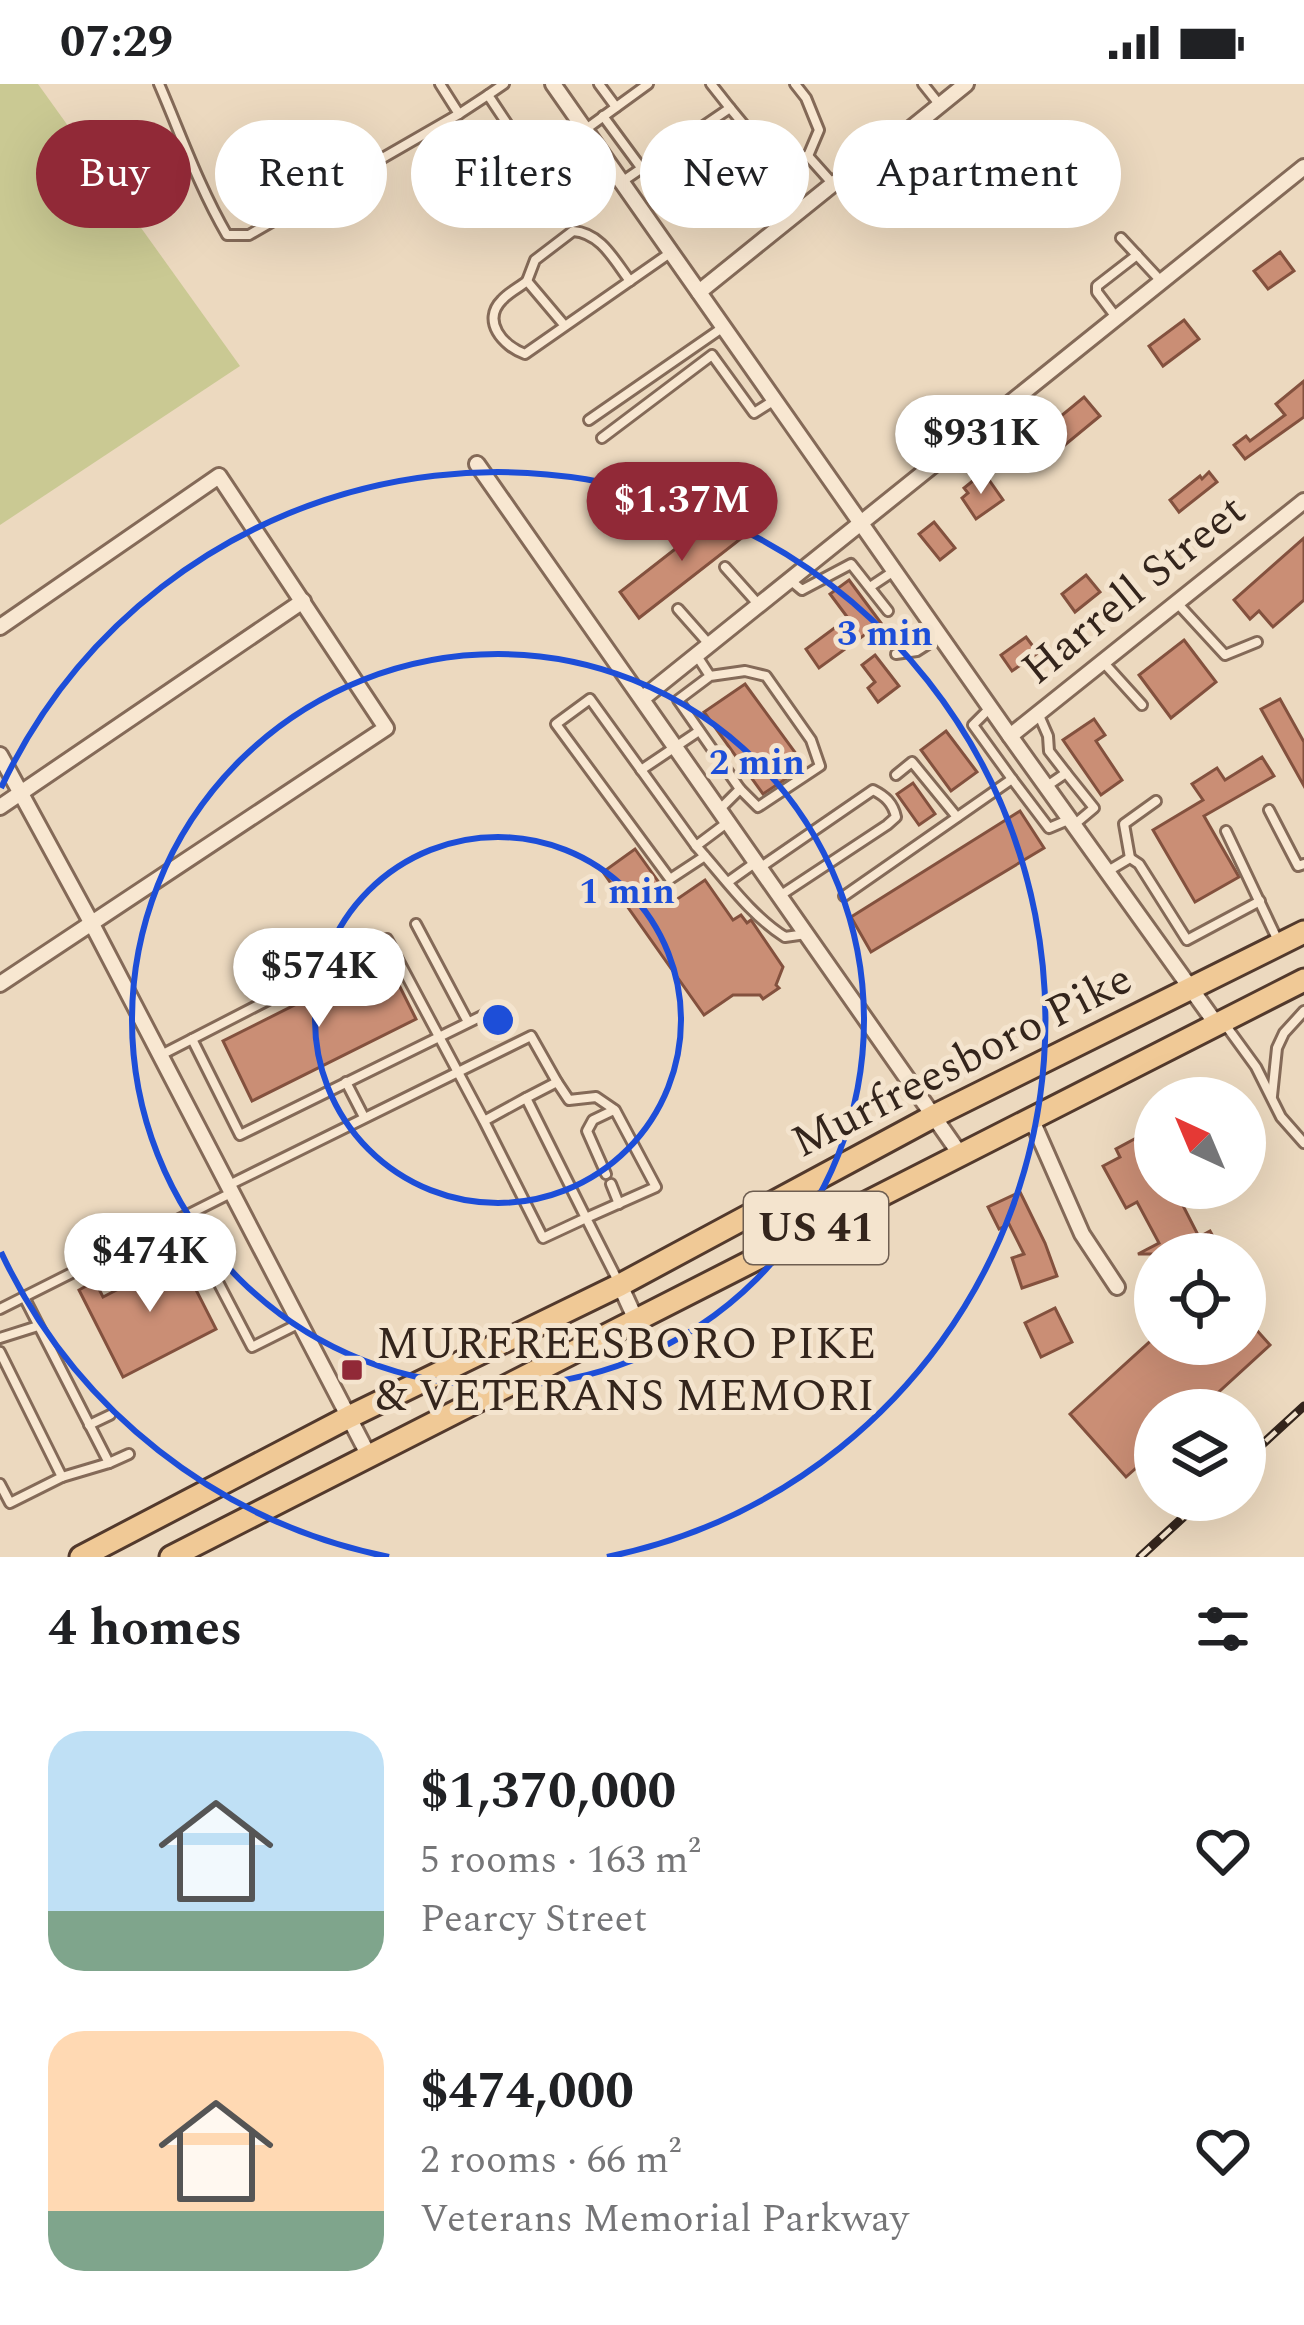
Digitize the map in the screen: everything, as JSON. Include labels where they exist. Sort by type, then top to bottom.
[{"type":"main road","name":"Murfreesboro Pike","points":[[81,1557],[349,1417],[620,1285],[934,1116],[1304,932]]},
{"type":"main road","name":"US 41","points":[[171,1557],[1304,980]]},
{"type":"street","points":[[553,84],[578,120]]},
{"type":"street","points":[[699,292],[966,84]]},
{"type":"street","points":[[643,698],[1304,167]]},
{"type":"street","points":[[616,174],[1046,787],[1220,1023]]},
{"type":"street","points":[[477,464],[960,1154]]},
{"type":"street","points":[[0,627],[219,476],[386,728],[0,984]]},
{"type":"street","name":"Harrell Street","points":[[1010,736],[1304,501]]},
{"type":"street","points":[[0,807],[303,601]]},
{"type":"street","points":[[0,754],[369,1456]]},
{"type":"street","points":[[1031,1118],[1082,1234],[1117,1288]]},
{"type":"street","points":[[620,1285],[636,1320]]},
{"type":"lane","points":[[160,84],[205,196],[227,235],[249,235],[504,84]]},
{"type":"lane","points":[[440,84],[459,114]]},
{"type":"lane","points":[[599,84],[616,107]]},
{"type":"lane","points":[[598,120],[648,84]]},
{"type":"lane","points":[[711,84],[740,120]]},
{"type":"lane","points":[[795,84],[819,130],[809,154]]},
{"type":"lane","points":[[923,84],[940,105]]},
{"type":"lane","points":[[488,95],[505,120]]},
{"type":"lane","points":[[713,120],[730,108]]},
{"type":"lane","points":[[603,116],[640,166]]},
{"type":"lane","points":[[809,157],[832,184]]},
{"type":"lane","points":[[622,182],[640,170]]},
{"type":"lane","points":[[631,281],[596,237],[573,231],[536,260],[527,281],[501,300],[493,314],[494,326],[513,350],[525,354],[631,281],[671,252]]},
{"type":"lane","points":[[1121,238],[1161,282]]},
{"type":"lane","points":[[1117,317],[1097,286],[1136,255]]},
{"type":"lane","points":[[527,281],[565,326]]},
{"type":"lane","points":[[589,420],[724,327]]},
{"type":"lane","points":[[602,438],[712,355],[754,413],[775,400]]},
{"type":"lane","points":[[789,579],[802,590],[851,564],[888,610]]},
{"type":"lane","points":[[724,567],[758,604]]},
{"type":"lane","points":[[870,586],[894,571]]},
{"type":"lane","points":[[1177,603],[1225,655],[1257,642]]},
{"type":"lane","points":[[678,609],[710,644]]},
{"type":"lane","points":[[896,654],[917,651],[940,636]]},
{"type":"lane","points":[[696,654],[710,676]]},
{"type":"lane","points":[[1103,662],[1142,705]]},
{"type":"lane","points":[[746,671],[766,676],[811,740],[820,766],[758,807],[740,789],[678,700],[710,676],[746,671]]},
{"type":"lane","points":[[705,856],[670,878],[556,724],[590,699],[695,846],[705,856],[767,926],[785,937],[808,934]]},
{"type":"lane","points":[[990,707],[973,725],[1049,827],[1072,822],[1094,808],[1049,751],[1038,713]]},
{"type":"lane","points":[[641,770],[699,731]]},
{"type":"lane","points":[[896,775],[912,762],[957,818]]},
{"type":"lane","points":[[1046,787],[1066,772]]},
{"type":"lane","points":[[844,896],[1012,778]]},
{"type":"lane","points":[[695,846],[725,815],[740,789]]},
{"type":"lane","points":[[728,882],[872,790],[883,795],[896,817],[781,896]]},
{"type":"lane","points":[[1156,801],[1124,824],[1130,858],[1139,864],[1187,940],[1260,901]]},
{"type":"lane","points":[[1269,810],[1298,866],[1304,865]]},
{"type":"lane","points":[[1226,831],[1280,944]]},
{"type":"lane","points":[[1107,872],[1130,858]]},
{"type":"lane","points":[[416,924],[468,1022]]},
{"type":"lane","points":[[0,1309],[184,1217],[364,1117],[457,1072],[531,1036],[569,1100],[596,1097],[615,1110],[656,1187],[543,1238],[484,1121],[457,1072],[387,939],[160,1055]]},
{"type":"lane","points":[[192,1039],[240,1135],[500,1007]]},
{"type":"lane","points":[[1272,1099],[1277,1048],[1304,1011]]},
{"type":"lane","points":[[1220,1023],[1256,1067],[1281,1117],[1304,1143]]},
{"type":"lane","points":[[346,1082],[364,1117]]},
{"type":"lane","points":[[484,1121],[557,1082]]},
{"type":"lane","points":[[526,1098],[620,1285]]},
{"type":"lane","points":[[606,1174],[587,1131],[593,1120],[615,1110]]},
{"type":"lane","points":[[611,1184],[620,1204]]},
{"type":"lane","points":[[184,1217],[252,1347],[299,1323]]},
{"type":"lane","points":[[24,1297],[109,1463]]},
{"type":"lane","points":[[0,1338],[38,1326]]},
{"type":"lane","points":[[0,1352],[62,1477]]},
{"type":"lane","points":[[89,1425],[110,1415]]},
{"type":"lane","points":[[0,1484],[10,1503],[62,1477],[129,1454]]},
{"type":"shaded area","points":[[0,84],[38,84],[64,120],[36,120],[36,228],[141,228],[240,366],[0,525]]},
{"type":"building","points":[[1280,252],[1294,271],[1268,289],[1254,271]]},
{"type":"building","points":[[1184,320],[1199,339],[1163,366],[1149,346]]},
{"type":"building","points":[[1304,381],[1304,417],[1245,459],[1234,445],[1246,436],[1250,441],[1285,415],[1276,404]]},
{"type":"building","points":[[1084,397],[1100,416],[1054,454],[1038,435]]},
{"type":"building","points":[[1209,472],[1217,482],[1179,512],[1170,500]]},
{"type":"building","points":[[987,477],[1003,500],[976,519],[962,498],[968,493],[964,488]]},
{"type":"building","points":[[724,511],[743,537],[639,618],[620,592]]},
{"type":"building","points":[[934,522],[955,548],[940,560],[919,534]]},
{"type":"building","points":[[1304,538],[1304,600],[1273,627],[1259,611],[1250,619],[1234,600]]},
{"type":"building","points":[[1086,575],[1100,592],[1075,612],[1062,594]]},
{"type":"building","points":[[849,580],[881,623],[819,668],[806,649],[848,618],[830,594]]},
{"type":"building","points":[[1026,637],[1038,653],[1012,671],[1001,655]]},
{"type":"building","points":[[1184,640],[1216,682],[1171,718],[1139,675]]},
{"type":"building","points":[[875,655],[899,686],[878,702],[868,688],[875,682],[862,665]]},
{"type":"building","points":[[745,684],[805,766],[763,794],[704,712]]},
{"type":"building","points":[[1280,699],[1304,742],[1304,786],[1261,709]]},
{"type":"building","points":[[1094,719],[1105,735],[1096,741],[1122,780],[1101,795],[1063,740]]},
{"type":"building","points":[[946,731],[977,772],[951,791],[921,750]]},
{"type":"building","points":[[1262,757],[1274,776],[1204,816],[1239,877],[1195,902],[1153,830],[1203,800],[1192,784],[1217,768],[1225,780]]},
{"type":"building","points":[[913,783],[935,814],[919,825],[897,794]]},
{"type":"building","points":[[1020,811],[1044,848],[871,952],[851,917]]},
{"type":"building","points":[[635,849],[673,902],[705,880],[733,920],[741,915],[747,923],[751,920],[783,967],[779,988],[763,999],[733,995],[704,1015],[603,872]]},
{"type":"building","points":[[386,959],[416,1019],[252,1101],[223,1041]]},
{"type":"building","points":[[1134,1139],[1134,1204],[1126,1208],[1103,1166],[1120,1157],[1116,1149]]},
{"type":"building","points":[[1020,1192],[1057,1276],[1022,1288],[1012,1258],[1024,1254],[1009,1224],[999,1229],[988,1207]]},
{"type":"building","points":[[1141,1209],[1185,1209],[1197,1233],[1154,1233]]},
{"type":"building","points":[[186,1254],[197,1276],[191,1280],[216,1329],[123,1377],[79,1290],[95,1281],[103,1297]]},
{"type":"building","points":[[1055,1308],[1072,1342],[1041,1357],[1025,1323]]},
{"type":"building","points":[[1134,1356],[1134,1365],[1248,1365],[1222,1389],[1134,1389],[1134,1470],[1126,1477],[1070,1414]]},
{"type":"railway","points":[[1266,1441],[1304,1406]]},
{"type":"railway","points":[[1140,1557],[1179,1521]]},
{"type":"place","name":"MURFREESBORO PIKE & VETERANS MEMORI","points":[[352,1370]]}]
